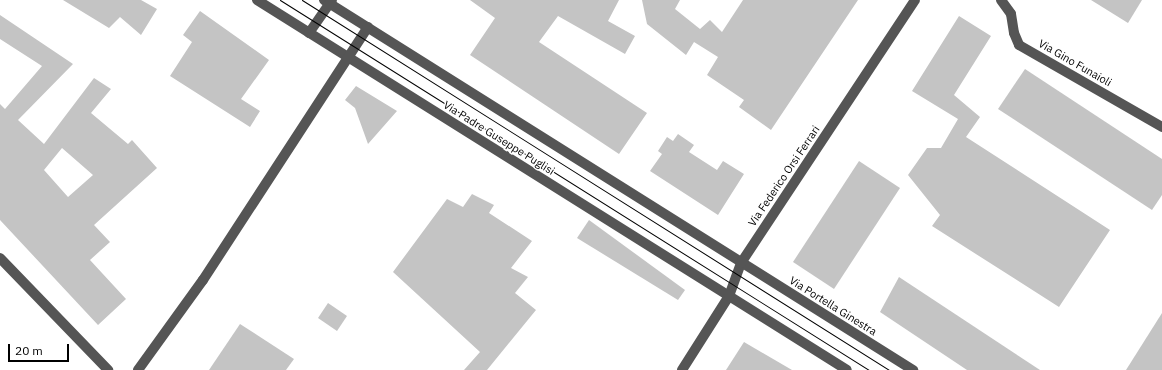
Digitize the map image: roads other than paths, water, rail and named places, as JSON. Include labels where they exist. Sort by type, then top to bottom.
[{"type":"street","name":"Via Padre Guseppe Puglisi","points":[[257,0],[729,296]]},
{"type":"street","name":"Via Federico Orsi Ferrari","points":[[682,370],[729,296],[741,263],[915,0]]},
{"type":"street","name":"Via Gino Funaioli","points":[[1001,0],[1011,14],[1014,33],[1019,45],[1162,127]]},
{"type":"street","points":[[309,33],[329,1],[741,263]]},
{"type":"street","points":[[138,370],[203,280],[368,27]]},
{"type":"street","points":[[0,258],[108,370]]},
{"type":"street","name":"Via Portella Ginestra","points":[[741,263],[913,370]]},
{"type":"street","points":[[729,296],[847,370]]},
{"type":"tram line","points":[[280,0],[869,370]]},
{"type":"tram line","points":[[302,0],[889,370]]}]
